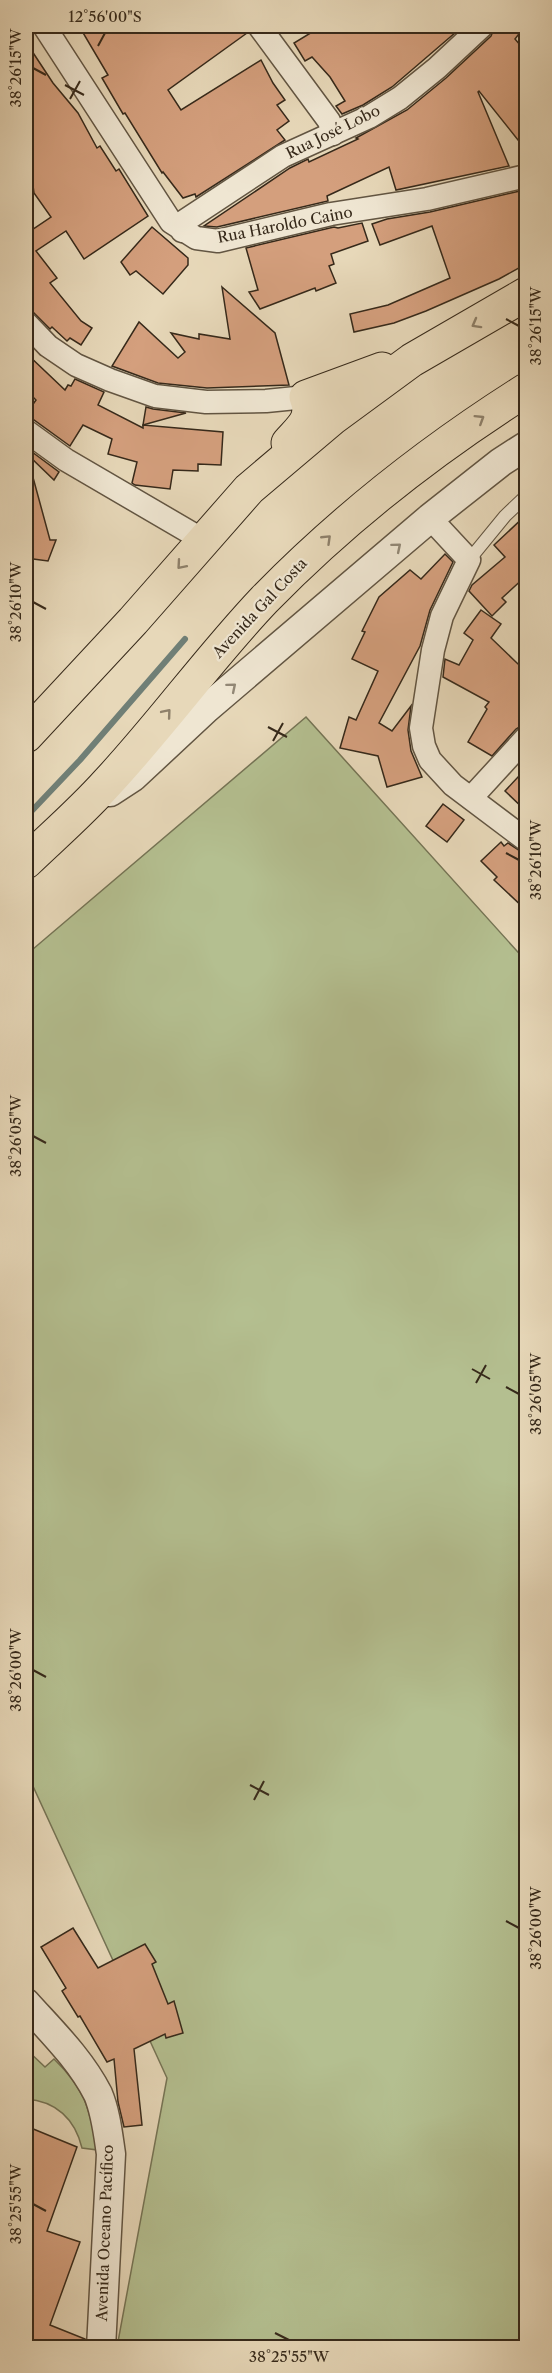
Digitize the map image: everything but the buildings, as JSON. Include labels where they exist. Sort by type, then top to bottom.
[{"type":"main road","points":[[249,489],[333,418],[412,360],[526,294]]},
{"type":"main road","points":[[26,736],[77,682],[307,421],[310,407],[306,397],[362,375],[412,360]]},
{"type":"main road","name":"Avenida Gal Costa","points":[[26,862],[107,783],[264,601],[334,532],[406,471],[473,423],[526,390]]},
{"type":"street","points":[[44,26],[171,222],[182,231]]},
{"type":"street","points":[[259,26],[329,121],[333,134]]},
{"type":"street","name":"Rua José Lobo","points":[[182,231],[183,222],[283,156],[369,117],[411,89],[482,26]]},
{"type":"street","name":"Rua Haroldo Caino","points":[[182,231],[196,238],[218,241],[331,214],[427,199],[526,176]]},
{"type":"street","points":[[26,323],[48,346],[76,365],[155,396],[206,402],[266,401],[306,397]]},
{"type":"street","points":[[26,431],[66,460],[203,540]]},
{"type":"street","points":[[73,816],[134,777],[207,708],[430,518],[501,462],[526,446]]},
{"type":"street","points":[[430,518],[469,560],[442,616],[433,650],[421,728],[424,746],[430,760],[453,785],[526,840]]},
{"type":"street","points":[[26,718],[77,682]]},
{"type":"street","points":[[471,798],[526,738]]},
{"type":"street","name":"Avenida Oceano Pacífico","points":[[26,2002],[78,2060],[99,2096],[107,2126],[111,2154],[101,2348]]},
{"type":"lane","points":[[469,560],[505,516],[526,496]]},
{"type":"green space","points":[[306,717],[526,961],[526,2347],[117,2347],[167,2078],[26,1771],[26,955]]},
{"type":"green space","points":[[26,2049],[45,2067],[54,2059],[73,2081],[89,2111],[98,2150],[82,2148],[75,2128],[63,2113],[46,2103],[26,2099]]},
{"type":"waterway","points":[[26,817],[80,760],[185,639]]}]
